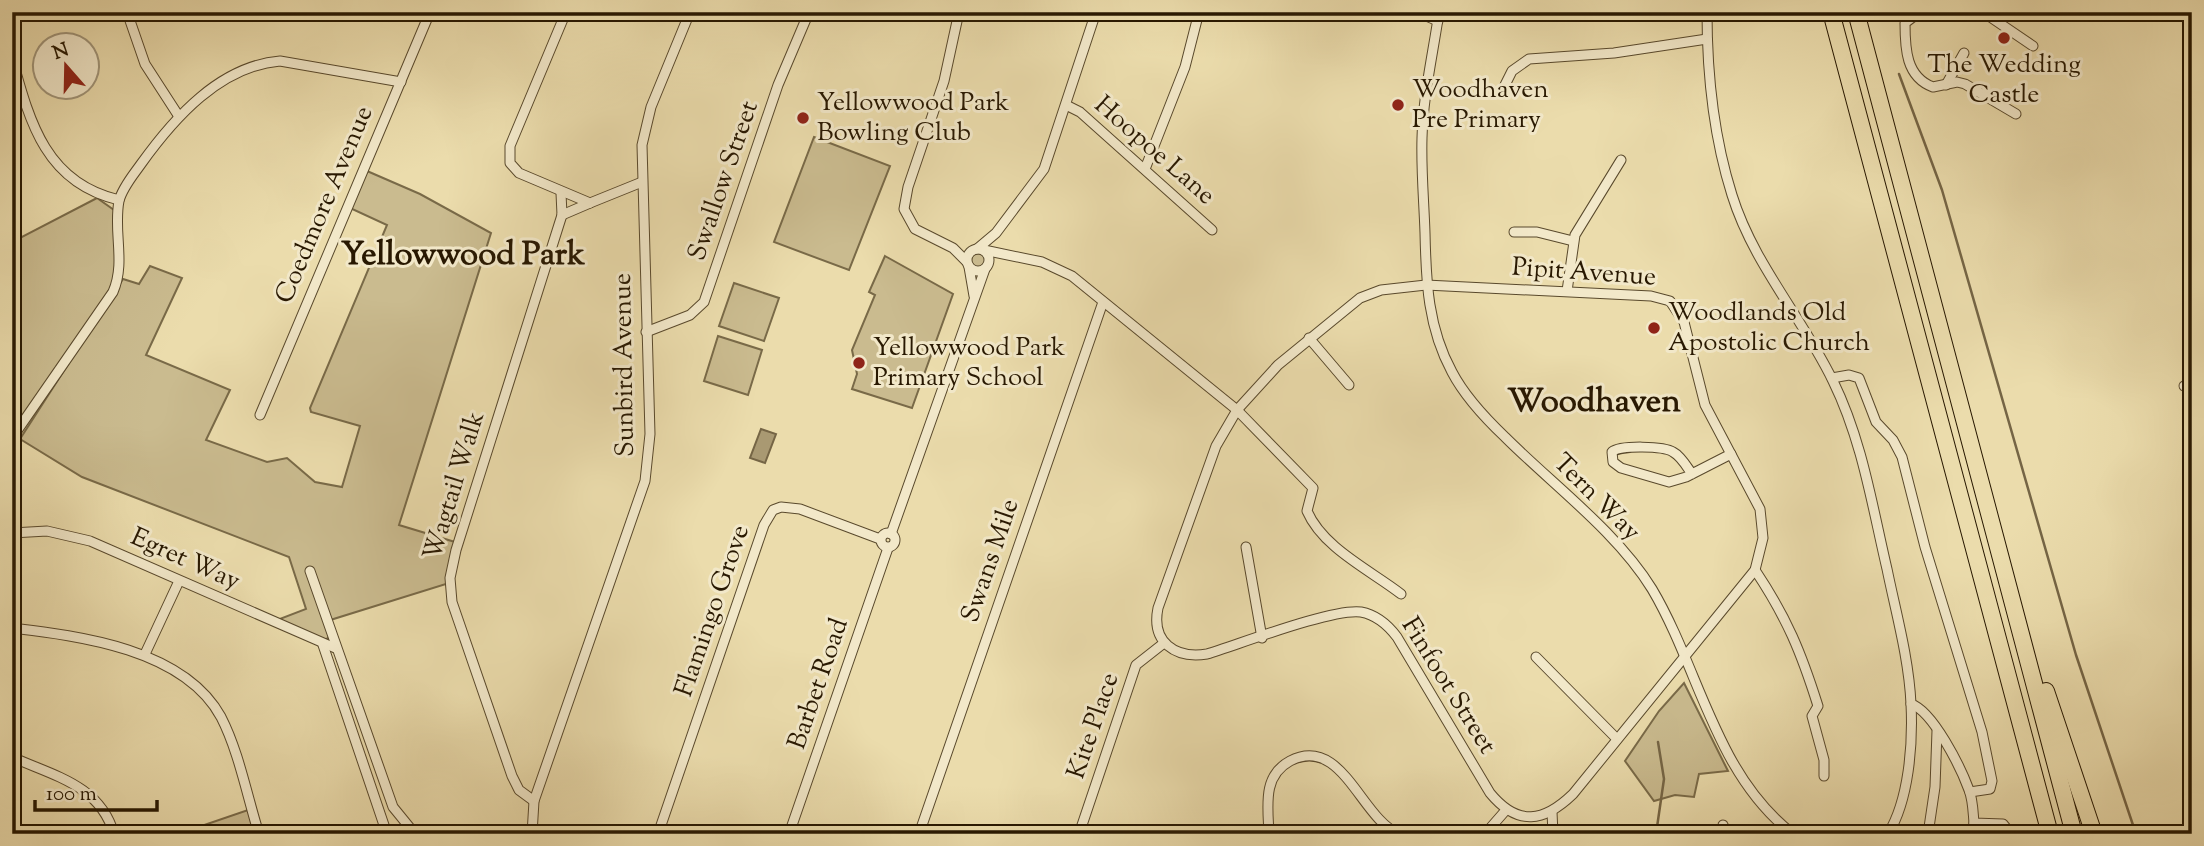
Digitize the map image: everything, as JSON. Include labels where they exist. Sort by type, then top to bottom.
[{"type":"highway","points":[[1831,12],[2050,834]]},
{"type":"highway","points":[[1856,12],[2074,834]]},
{"type":"highway","points":[[1993,532],[2094,834]]},
{"type":"street","points":[[127,12],[145,64],[178,115]]},
{"type":"street","name":"Coedmore Avenue","points":[[260,415],[430,12]]},
{"type":"street","points":[[566,12],[509,151],[510,163],[519,173],[590,203]]},
{"type":"street","name":"Sunbird Avenue","points":[[532,834],[534,801],[645,481],[650,434],[642,145],[650,107],[690,12]]},
{"type":"street","name":"Swallow Street","points":[[646,332],[690,315],[704,302],[778,85],[809,12]]},
{"type":"street","points":[[959,12],[904,209],[915,229],[953,248],[1008,255],[1060,269],[1237,410],[1313,488],[1307,511],[1335,549],[1401,594]]},
{"type":"street","points":[[968,264],[984,253],[1044,169],[1096,12]]},
{"type":"street","points":[[1145,169],[1185,67],[1199,12]]},
{"type":"street","points":[[1418,12],[1438,16]]},
{"type":"street","points":[[1707,12],[1712,116],[1736,207],[1763,264],[1832,378],[1849,416],[1865,472],[1906,660],[1912,704],[1901,800],[1888,834]]},
{"type":"street","points":[[1934,12],[1913,17],[1905,23],[1908,61],[1920,81],[1934,87],[1957,82],[1965,84],[2016,114]]},
{"type":"street","points":[[1983,12],[2033,46]]},
{"type":"street","name":"Tern Way","points":[[1438,16],[1422,139],[1426,285],[1436,334],[1461,388],[1483,415],[1636,567],[1659,603],[1738,774],[1759,803],[1793,834]]},
{"type":"street","points":[[1505,85],[1512,71],[1529,59],[1614,53],[1707,39]]},
{"type":"street","points":[[1946,85],[1964,53]]},
{"type":"street","points":[[12,58],[33,123],[52,156],[70,179],[82,188],[119,200]]},
{"type":"street","points":[[13,437],[117,282],[119,200],[131,179],[178,115],[219,85],[248,68],[267,62],[280,61],[401,82]]},
{"type":"street","name":"Hoopoe Lane","points":[[1066,105],[1080,112],[1212,230]]},
{"type":"street","points":[[1567,291],[1573,242],[1581,223],[1620,160]]},
{"type":"street","points":[[562,215],[642,182]]},
{"type":"street","name":"Wagtail Walk","points":[[534,801],[519,790],[512,776],[452,602],[449,585],[456,550],[562,215],[561,193]]},
{"type":"street","points":[[1514,232],[1537,232],[1573,242]]},
{"type":"street","points":[[953,248],[978,272],[985,269]]},
{"type":"street","points":[[891,534],[885,533],[880,539],[883,546],[888,548],[895,541],[891,534],[985,269],[984,253]]},
{"type":"street","points":[[968,264],[974,298]]},
{"type":"street","points":[[1164,643],[1157,630],[1158,608],[1216,446],[1237,410],[1260,383],[1309,338],[1370,294],[1426,285]]},
{"type":"street","name":"Pipit Avenue","points":[[1426,285],[1651,296],[1674,304],[1684,322],[1705,405],[1760,509],[1763,538],[1755,570],[1684,659]]},
{"type":"street","name":"Swans Mile","points":[[919,834],[1103,302]]},
{"type":"street","points":[[1309,338],[1349,385]]},
{"type":"street","points":[[1832,378],[1849,375],[1859,378],[1876,422],[1893,440],[1902,457],[1925,547],[1987,753],[1991,787],[1986,791],[1970,792]]},
{"type":"street","points":[[1692,474],[1677,454],[1669,450],[1620,448],[1612,452],[1613,463],[1621,468],[1662,481],[1675,481],[1692,474],[1731,454]]},
{"type":"street","name":"Flamingo Grove","points":[[657,834],[764,525],[771,513],[780,507],[800,509],[880,539]]},
{"type":"street","name":"Egret Way","points":[[12,533],[47,531],[75,536],[335,648]]},
{"type":"street","points":[[1246,547],[1262,638]]},
{"type":"street","name":"Barbet Road","points":[[789,834],[888,548]]},
{"type":"street","points":[[1755,570],[1796,637],[1818,706],[1812,716],[1824,760],[1824,776]]},
{"type":"street","points":[[310,571],[393,807],[404,829],[415,834]]},
{"type":"street","points":[[145,654],[179,581]]},
{"type":"street","name":"Finfoot Street","points":[[1164,643],[1171,650],[1190,656],[1262,638],[1346,612],[1367,614],[1384,623],[1396,637],[1490,793],[1506,810]]},
{"type":"street","points":[[12,628],[110,644],[145,654],[180,676],[215,707],[227,731],[259,834]]},
{"type":"street","name":"Kite Place","points":[[1079,834],[1136,665],[1164,643]]},
{"type":"street","points":[[323,645],[387,834]]},
{"type":"street","points":[[1536,657],[1617,739]]},
{"type":"street","points":[[1485,834],[1506,810],[1528,817],[1552,811],[1573,794],[1684,659]]},
{"type":"street","points":[[1912,704],[1922,708],[1937,729],[1970,792],[1973,834]]},
{"type":"street","points":[[1928,834],[1935,787],[1937,729]]},
{"type":"street","points":[[1269,834],[1267,797],[1272,778],[1286,764],[1312,756],[1335,766],[1387,827],[1399,834]]},
{"type":"street","points":[[12,757],[90,794],[105,810],[114,834]]},
{"type":"street","points":[[1552,811],[1553,834]]},
{"type":"street","points":[[1974,823],[2003,824],[2011,834]]},
{"type":"street","points":[[587,834],[606,834]]},
{"type":"shaded area","points":[[814,137],[890,166],[849,270],[774,242]]},
{"type":"shaded area","points":[[367,171],[420,194],[491,233],[399,525],[455,542],[446,584],[324,622],[329,637],[324,641],[277,620],[306,609],[289,557],[82,477],[20,439],[123,279],[139,284],[150,266],[182,278],[146,355],[230,390],[206,440],[267,462],[287,458],[315,482],[342,487],[360,426],[311,412],[310,408],[387,225],[350,208]]},
{"type":"shaded area","points":[[97,198],[114,210],[116,269],[111,288],[12,431],[12,242]]},
{"type":"shaded area","points":[[978,253],[984,255],[984,267],[978,269],[972,267],[970,261],[972,255]]},
{"type":"shaded area","points":[[885,256],[953,294],[912,408],[852,389],[857,374],[852,350],[875,295],[869,292]]},
{"type":"shaded area","points":[[734,283],[779,298],[764,341],[719,326]]},
{"type":"shaded area","points":[[718,336],[762,350],[748,395],[704,381]]},
{"type":"shaded area","points":[[761,429],[776,434],[765,463],[750,458]]},
{"type":"shaded area","points":[[1684,683],[1728,771],[1699,774],[1694,797],[1675,795],[1654,801],[1625,761],[1659,711]]},
{"type":"shaded area","points":[[248,810],[255,834],[178,834]]},
{"type":"waterway","points":[[1899,74],[1942,190],[2076,655],[2136,834]]},
{"type":"waterway","points":[[1656,834],[1664,779],[1658,742]]},
{"type":"place","name":"The Wedding Castle","points":[[2004,38]]},
{"type":"place","name":"Woodhaven Pre Primary","points":[[1398,105]]},
{"type":"place","name":"Yellowwood Park Bowling Club","points":[[803,118]]},
{"type":"place","name":"Woodlands Old Apostolic Church","points":[[1654,328]]},
{"type":"place","name":"Yellowwood Park Primary School","points":[[859,363]]},
{"type":"district","name":"Yellowwood Park","points":[[463,256]]},
{"type":"district","name":"Woodhaven","points":[[1594,403]]}]
